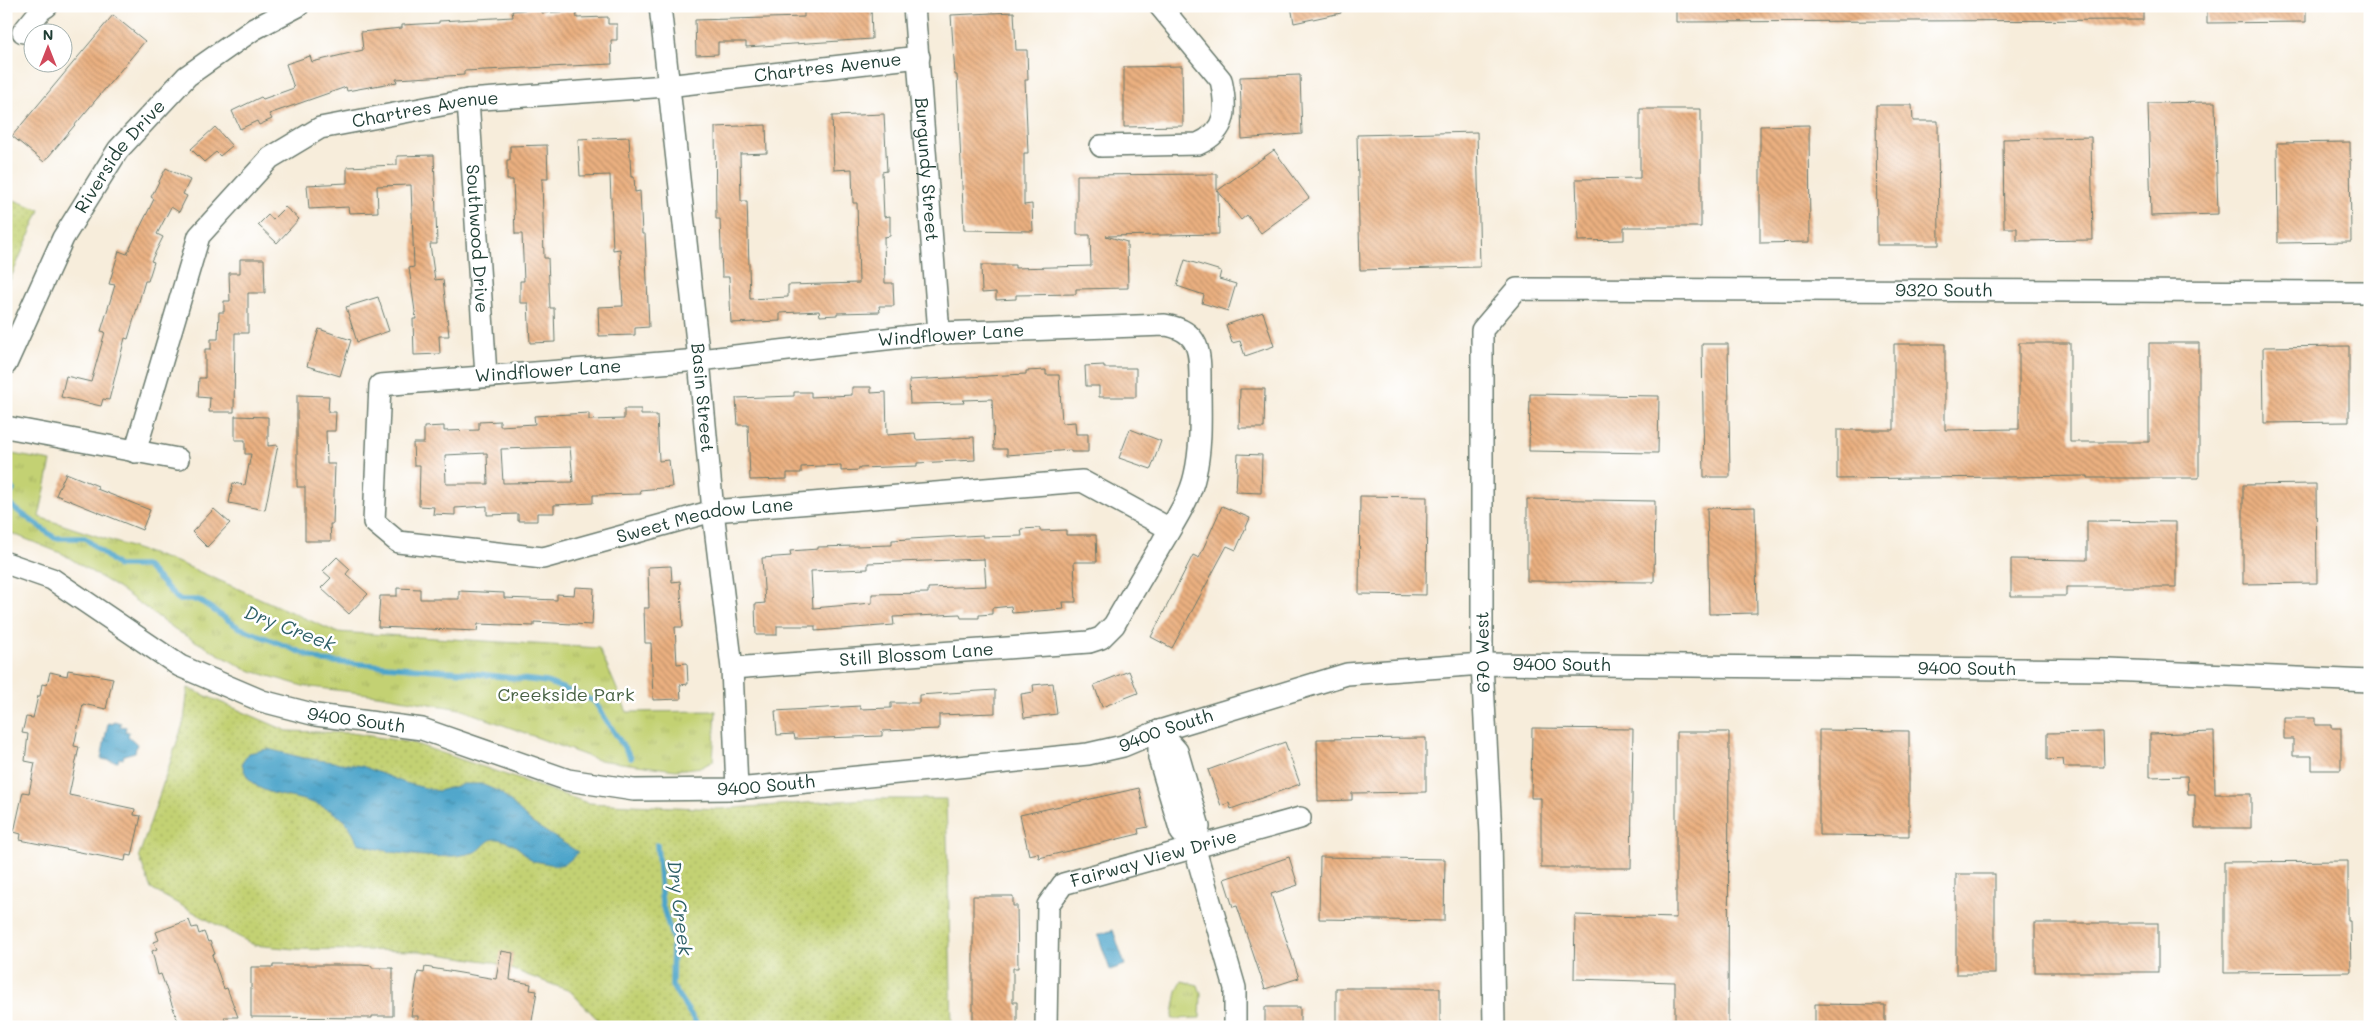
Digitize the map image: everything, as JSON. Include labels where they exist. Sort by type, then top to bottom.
[{"type":"street","points":[[31,22],[47,6]]},
{"type":"street","name":"Riverside Drive","points":[[6,364],[63,238],[118,150],[187,76],[254,29],[298,6]]},
{"type":"street","name":"Basin Street","points":[[660,6],[667,86],[699,360],[713,511],[732,668],[737,788]]},
{"type":"street","name":"Burgundy Street","points":[[914,6],[939,333]]},
{"type":"street","points":[[1101,146],[1198,144],[1209,140],[1218,131],[1223,120],[1224,94],[1221,80],[1160,6]]},
{"type":"street","name":"Chartres Avenue","points":[[135,452],[199,236],[270,158],[320,128],[468,100],[667,86],[919,58]]},
{"type":"street","name":"Southwood Drive","points":[[468,100],[486,376]]},
{"type":"street","name":"9320 South","points":[[1517,289],[2370,292]]},
{"type":"street","name":"670 West","points":[[1494,1027],[1491,834],[1482,664],[1482,330],[1517,289]]},
{"type":"street","name":"Windflower Lane","points":[[380,385],[699,360],[939,333],[1164,325],[1181,328],[1192,337],[1198,349],[1200,364],[1199,452],[1195,477],[1187,499],[1114,625],[1101,638]]},
{"type":"street","name":"Sweet Meadow Lane","points":[[380,385],[374,522],[398,542],[543,558],[713,511],[1082,481],[1170,529]]},
{"type":"street","points":[[6,427],[178,459]]},
{"type":"street","name":"9400 South","points":[[6,563],[52,579],[180,666],[262,701],[316,715],[422,729],[568,780],[634,790],[737,788],[1088,754],[1123,746],[1159,731],[1347,674],[1482,664],[2109,670],[2370,681]]},
{"type":"street","name":"Still Blossom Lane","points":[[732,668],[1089,642],[1101,638]]},
{"type":"street","points":[[1159,731],[1159,758],[1181,832],[1194,846],[1235,988],[1235,1027]]},
{"type":"street","name":"Fairway View Drive","points":[[1046,1027],[1048,905],[1063,884],[1300,818]]},
{"type":"green space","points":[[6,197],[40,210],[6,289]]},
{"type":"green space","name":"Creekside Park","points":[[12,454],[51,461],[39,517],[182,564],[336,632],[599,648],[627,712],[716,711],[713,761],[702,767],[676,770],[598,760],[460,709],[377,695],[303,686],[245,669],[179,632],[121,590],[63,554],[6,531],[6,458]]},
{"type":"green space","points":[[188,688],[287,731],[352,733],[413,743],[588,803],[718,809],[867,799],[946,799],[952,1027],[605,1027],[570,991],[492,962],[419,951],[295,949],[254,945],[151,889],[139,856],[184,721]]},
{"type":"green space","points":[[1182,981],[1198,985],[1201,994],[1200,1018],[1172,1019],[1177,991]]},
{"type":"water","points":[[114,721],[121,723],[120,726],[126,727],[125,731],[129,732],[128,736],[137,744],[135,752],[124,755],[123,759],[119,758],[118,762],[101,759],[108,723],[113,724]]},
{"type":"water","points":[[268,749],[304,758],[362,766],[405,783],[438,791],[464,784],[481,784],[500,792],[532,823],[578,852],[566,863],[557,865],[532,861],[517,847],[498,839],[488,841],[475,852],[449,856],[417,855],[370,847],[358,843],[346,822],[333,812],[314,803],[269,792],[252,782],[246,774],[242,763],[249,753]]},
{"type":"water","points":[[1113,930],[1125,965],[1110,970],[1098,935]]},
{"type":"building","points":[[804,6],[871,6],[872,39],[746,47],[746,42],[718,42],[718,54],[696,55],[695,20],[804,17]]},
{"type":"building","points":[[1291,6],[1340,6],[1341,13],[1294,23]]},
{"type":"building","points":[[1676,6],[2143,6],[2143,20],[1676,22]]},
{"type":"building","points":[[2207,6],[2306,6],[2306,22],[2207,23]]},
{"type":"building","points":[[542,8],[542,13],[576,11],[577,18],[608,17],[608,24],[617,24],[617,40],[611,40],[612,64],[464,71],[464,75],[396,79],[397,82],[347,91],[346,87],[269,114],[272,119],[259,125],[257,121],[240,129],[232,111],[261,97],[263,99],[294,88],[286,64],[310,56],[312,62],[363,50],[361,32],[402,28],[402,25],[439,23],[439,21],[513,17],[512,11]]},
{"type":"building","points":[[1014,12],[1016,50],[1027,50],[1028,80],[1025,80],[1028,153],[1024,153],[1024,205],[1032,204],[1033,231],[964,230],[957,75],[955,75],[951,15]]},
{"type":"building","points":[[113,15],[145,41],[44,162],[12,136],[65,72],[72,72],[72,64]]},
{"type":"building","points":[[1182,66],[1183,126],[1124,127],[1124,67]]},
{"type":"building","points":[[1300,75],[1302,134],[1242,139],[1240,77]]},
{"type":"building","points":[[2215,102],[2218,214],[2151,216],[2148,103]]},
{"type":"building","points":[[1876,105],[1912,105],[1913,121],[1938,121],[1939,245],[1877,245]]},
{"type":"building","points":[[1640,109],[1701,109],[1701,227],[1624,227],[1624,240],[1578,241],[1576,179],[1640,178]]},
{"type":"building","points":[[884,114],[887,171],[882,172],[884,217],[890,216],[890,236],[884,237],[885,283],[893,283],[894,306],[879,306],[880,312],[837,313],[837,315],[820,316],[819,311],[780,313],[780,321],[731,323],[729,277],[722,277],[720,219],[716,219],[715,127],[766,125],[767,153],[740,154],[741,201],[747,201],[750,299],[788,297],[788,285],[859,283],[857,203],[853,203],[852,169],[834,170],[832,116]]},
{"type":"building","points":[[1809,125],[1810,242],[1760,243],[1760,126]]},
{"type":"building","points":[[215,127],[232,146],[220,156],[216,152],[204,162],[191,149]]},
{"type":"building","points":[[1477,132],[1480,267],[1360,270],[1357,135]]},
{"type":"building","points":[[629,137],[631,177],[634,177],[635,192],[640,191],[642,234],[645,234],[649,327],[635,328],[635,335],[599,336],[598,307],[623,306],[620,249],[613,250],[610,175],[580,176],[578,139]]},
{"type":"building","points":[[2091,137],[2093,240],[2017,241],[2017,228],[2004,228],[2003,139]]},
{"type":"building","points":[[2350,142],[2351,242],[2278,243],[2277,143]]},
{"type":"building","points":[[547,145],[548,179],[542,179],[544,258],[548,258],[550,308],[554,308],[555,342],[530,343],[528,303],[520,303],[520,281],[524,281],[522,234],[515,234],[513,180],[507,180],[507,160],[510,160],[510,146]]},
{"type":"building","points":[[1274,150],[1309,198],[1261,233],[1247,215],[1241,220],[1218,191],[1219,234],[1106,236],[1127,242],[1128,288],[1076,289],[1076,294],[1016,295],[1016,299],[996,300],[996,292],[982,293],[981,265],[1015,265],[1015,268],[1091,266],[1090,235],[1077,235],[1077,175],[1217,174],[1217,191]]},
{"type":"building","points":[[434,155],[437,244],[430,244],[435,280],[443,279],[449,336],[439,336],[440,354],[414,355],[413,319],[416,319],[409,268],[414,267],[411,185],[377,186],[378,212],[349,213],[348,207],[309,209],[307,185],[347,183],[347,167],[397,165],[397,156]]},
{"type":"building","points":[[166,168],[190,180],[183,194],[187,196],[179,212],[171,207],[157,234],[163,237],[151,261],[154,262],[148,281],[145,281],[128,339],[125,338],[109,400],[103,399],[101,406],[61,397],[66,376],[91,382],[105,332],[101,331],[115,285],[109,284],[119,251],[127,254],[154,199],[151,197]]},
{"type":"building","points":[[285,207],[299,219],[277,243],[258,225],[268,215],[273,219]]},
{"type":"building","points":[[240,259],[264,259],[265,293],[248,293],[248,333],[235,333],[234,412],[209,412],[210,398],[198,397],[199,378],[205,378],[205,349],[211,349],[211,339],[218,339],[219,312],[224,312],[224,301],[230,301],[229,273],[240,273]]},
{"type":"building","points":[[1185,260],[1221,271],[1219,279],[1236,284],[1228,311],[1202,303],[1204,295],[1177,286]]},
{"type":"building","points":[[378,297],[389,331],[357,342],[346,307]]},
{"type":"building","points":[[1263,312],[1274,346],[1245,356],[1240,341],[1232,343],[1226,325]]},
{"type":"building","points":[[319,329],[351,340],[340,376],[307,366]]},
{"type":"building","points":[[2019,343],[2070,343],[2070,442],[2149,442],[2149,343],[2199,343],[2199,478],[2088,478],[2088,476],[1837,479],[1837,430],[1894,430],[1894,344],[1945,344],[1945,430],[2019,429]]},
{"type":"building","points":[[1702,344],[1728,344],[1730,477],[1704,477]]},
{"type":"building","points":[[2349,346],[2349,422],[2264,423],[2263,347]]},
{"type":"building","points":[[1104,365],[1104,368],[1136,368],[1136,397],[1099,397],[1099,386],[1086,386],[1085,366]]},
{"type":"building","points":[[1046,370],[1046,375],[1059,375],[1062,423],[1075,422],[1076,434],[1088,434],[1088,452],[1071,452],[1071,450],[1007,455],[1007,449],[994,449],[992,399],[963,400],[964,403],[910,404],[909,380],[1026,374],[1026,371]]},
{"type":"building","points":[[852,387],[871,387],[871,393],[886,392],[887,435],[915,433],[916,440],[974,437],[975,460],[917,463],[917,466],[859,468],[859,470],[841,471],[841,465],[801,467],[801,473],[787,473],[787,479],[750,480],[748,425],[738,425],[736,398],[794,396],[794,392],[811,392],[811,397],[852,395]]},
{"type":"building","points":[[1240,389],[1265,389],[1264,428],[1239,428]]},
{"type":"building","points":[[1530,394],[1659,396],[1658,453],[1529,451]]},
{"type":"building","points":[[297,395],[329,396],[328,412],[336,412],[335,431],[326,431],[327,464],[335,464],[333,524],[330,524],[331,541],[305,541],[305,487],[297,487]]},
{"type":"building","points":[[624,409],[641,409],[641,415],[657,415],[659,461],[669,460],[672,487],[640,490],[641,494],[593,495],[593,503],[554,505],[554,513],[537,513],[537,521],[518,521],[518,514],[487,515],[487,506],[455,508],[455,515],[433,514],[434,507],[419,506],[420,465],[414,465],[413,443],[424,443],[424,427],[444,426],[444,431],[479,430],[479,422],[500,421],[500,426],[535,424],[534,416],[589,413],[589,420],[624,419]],"holes":[[[570,447],[573,482],[503,483],[501,449]],[[487,453],[488,484],[446,484],[445,455]]]},
{"type":"building","points":[[235,416],[268,417],[268,446],[278,445],[265,510],[229,503],[233,483],[245,485],[251,454],[245,454],[245,440],[235,440]]},
{"type":"building","points":[[1130,429],[1161,441],[1151,469],[1119,458]]},
{"type":"building","points":[[1238,454],[1262,455],[1261,493],[1236,492]]},
{"type":"building","points":[[66,473],[98,486],[97,489],[150,510],[142,530],[56,495]]},
{"type":"building","points":[[2316,484],[2317,583],[2243,584],[2243,485]]},
{"type":"building","points":[[1360,496],[1427,497],[1426,595],[1359,594]]},
{"type":"building","points":[[1527,499],[1655,501],[1654,582],[1527,581]]},
{"type":"building","points":[[1222,506],[1250,518],[1236,550],[1227,546],[1172,648],[1151,637],[1193,555],[1199,558]]},
{"type":"building","points":[[1755,507],[1757,613],[1709,614],[1707,508]]},
{"type":"building","points":[[214,509],[230,523],[207,547],[192,532]]},
{"type":"building","points":[[2087,521],[2176,522],[2176,587],[2066,587],[2066,596],[2011,596],[2011,559],[2087,560]]},
{"type":"building","points":[[1040,528],[1040,531],[1066,530],[1066,535],[1096,535],[1097,562],[1074,562],[1076,602],[1063,602],[1064,609],[1012,613],[1011,606],[992,608],[992,614],[979,615],[979,618],[961,618],[960,614],[893,617],[894,625],[815,631],[815,626],[777,626],[777,635],[756,635],[755,604],[765,603],[762,558],[791,556],[790,551],[818,549],[818,547],[892,545],[892,540],[983,535],[983,537],[1022,536],[1021,529]],"holes":[[[984,559],[986,586],[928,588],[928,593],[872,594],[872,603],[813,608],[811,571],[868,569],[868,563]]]},
{"type":"building","points":[[337,557],[350,569],[346,574],[368,594],[349,614],[321,588],[331,578],[323,571]]},
{"type":"building","points":[[671,566],[672,582],[680,581],[682,606],[683,627],[675,627],[677,664],[687,663],[688,684],[680,685],[681,699],[653,700],[651,643],[645,643],[644,608],[649,608],[648,567]]},
{"type":"building","points":[[575,587],[594,588],[592,625],[534,622],[534,626],[478,624],[477,631],[378,627],[380,596],[397,596],[397,588],[420,589],[420,599],[459,599],[459,591],[504,593],[504,598],[557,600],[557,594],[574,595]]},
{"type":"building","points":[[68,670],[113,678],[106,709],[83,704],[74,746],[79,747],[69,795],[135,809],[134,815],[141,816],[132,856],[126,855],[125,861],[20,840],[21,834],[14,832],[23,792],[29,793],[35,763],[25,761],[28,734],[22,733],[26,717],[33,718],[42,684],[47,685],[50,672],[67,676]]},
{"type":"building","points":[[1129,671],[1138,693],[1102,707],[1094,685]]},
{"type":"building","points":[[1053,683],[1057,714],[1024,718],[1021,694],[1034,692],[1033,685]]},
{"type":"building","points":[[995,690],[995,713],[939,715],[939,729],[882,731],[882,736],[795,739],[794,734],[777,735],[775,711],[860,706],[860,709],[891,708],[891,703],[919,703],[919,695]]},
{"type":"building","points":[[2284,718],[2315,718],[2315,725],[2331,725],[2331,728],[2341,728],[2341,770],[2312,770],[2312,756],[2293,756],[2293,739],[2284,739]]},
{"type":"building","points":[[1532,728],[1633,729],[1631,868],[1541,868],[1541,798],[1531,798]]},
{"type":"building","points":[[1819,730],[1909,731],[1909,836],[1819,835]]},
{"type":"building","points":[[1676,732],[1729,732],[1728,1027],[1675,1027],[1675,982],[1574,979],[1575,915],[1676,918]]},
{"type":"building","points":[[2103,732],[2104,767],[2064,767],[2063,759],[2047,760],[2047,733]]},
{"type":"building","points":[[2214,732],[2215,794],[2251,794],[2251,828],[2195,828],[2195,794],[2188,794],[2187,776],[2150,777],[2150,734]]},
{"type":"building","points":[[1426,738],[1426,792],[1352,793],[1352,800],[1318,801],[1317,739]]},
{"type":"building","points":[[1285,742],[1300,784],[1231,809],[1229,803],[1221,806],[1208,770]]},
{"type":"building","points":[[1139,788],[1148,827],[1138,829],[1139,834],[1039,858],[1038,853],[1029,855],[1020,815]]},
{"type":"building","points":[[1289,857],[1298,885],[1271,894],[1299,978],[1265,989],[1237,906],[1233,907],[1224,879]]},
{"type":"building","points":[[1320,857],[1445,859],[1444,921],[1319,919]]},
{"type":"building","points":[[2348,861],[2348,921],[2350,921],[2351,972],[2224,973],[2224,862]]},
{"type":"building","points":[[1956,874],[1995,874],[1995,974],[1956,974]]},
{"type":"building","points":[[973,896],[1013,896],[1013,906],[1017,906],[1018,968],[1013,968],[1013,1002],[1017,1002],[1017,1025],[1013,1025],[1013,1027],[973,1027]]},
{"type":"building","points":[[189,920],[192,928],[197,927],[199,934],[204,932],[208,942],[210,941],[215,954],[212,955],[224,989],[227,988],[238,1017],[224,1017],[227,1027],[180,1027],[161,974],[158,975],[152,951],[157,949],[154,942],[159,940],[156,932]]},
{"type":"building","points":[[2035,923],[2158,923],[2158,972],[2035,972]]},
{"type":"building","points":[[501,951],[513,953],[510,980],[531,984],[530,990],[537,991],[531,1027],[440,1027],[440,1024],[418,1020],[418,1016],[411,1016],[418,972],[424,973],[425,967],[496,979]]},
{"type":"building","points":[[273,965],[361,965],[372,966],[372,968],[393,968],[393,1016],[372,1016],[372,1018],[251,1017],[251,967],[273,967]]},
{"type":"building","points":[[1336,988],[1440,988],[1440,1027],[1336,1027]]},
{"type":"building","points":[[1815,1004],[1885,1005],[1885,1027],[1815,1027]]},
{"type":"building","points":[[1265,1007],[1300,1007],[1300,1027],[1265,1027]]},
{"type":"waterway","name":"Dry Creek","points":[[6,483],[13,490],[6,501]]},
{"type":"waterway","name":"Dry Creek","points":[[6,502],[55,538],[85,538],[118,566],[146,566],[179,600],[199,600],[238,627],[323,661],[461,672],[547,682],[594,701],[631,758]]},
{"type":"waterway","name":"Dry Creek","points":[[657,845],[662,904],[673,940],[672,986],[699,1027]]}]
